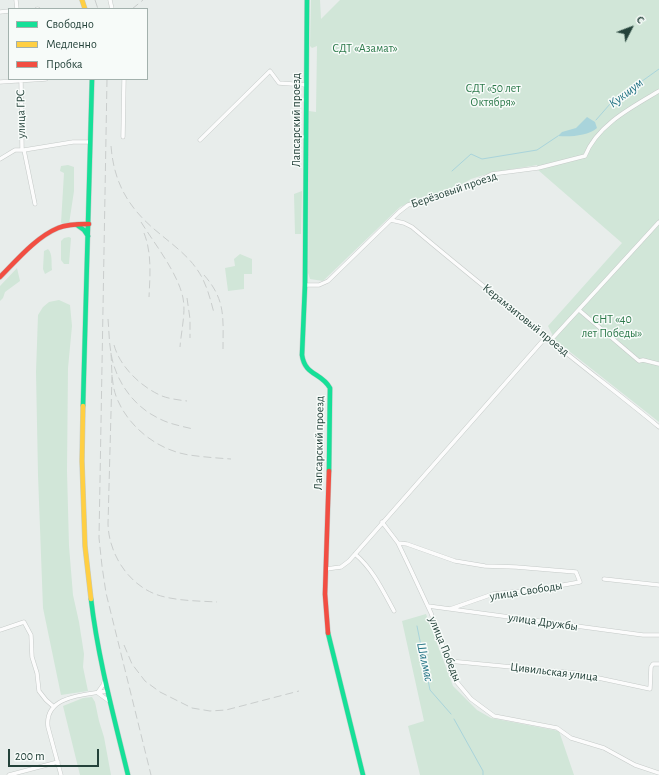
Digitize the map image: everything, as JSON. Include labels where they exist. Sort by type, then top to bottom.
[{"type":"main road","name":"Лапсарский проезд","points":[[307,0],[303,361],[307,369],[326,381],[330,388],[325,594],[328,633],[363,775]]},
{"type":"main road","points":[[92,80],[82,460],[85,546],[92,612],[107,691],[128,775]]},
{"type":"main road","points":[[77,224],[83,221],[89,213]]},
{"type":"main road","points":[[0,277],[46,234],[58,228],[77,224],[89,224]]},
{"type":"main road","points":[[77,224],[84,230],[88,238]]},
{"type":"street","points":[[200,140],[270,72],[279,83],[306,85]]},
{"type":"street","points":[[0,82],[21,80]]},
{"type":"street","name":"улица ГРС","points":[[21,80],[23,150],[35,204]]},
{"type":"street","points":[[123,138],[124,80]]},
{"type":"street","name":"Берёзовый проезд","points":[[305,285],[319,284],[328,281],[408,205],[457,191],[492,174],[538,168],[585,156],[589,145],[608,124],[659,91]]},
{"type":"street","points":[[0,159],[8,153],[23,150],[73,142],[91,142]]},
{"type":"street","name":"Керамзитовый проезд","points":[[391,220],[404,223],[412,227],[550,341],[618,393],[659,427]]},
{"type":"street","points":[[550,341],[659,222]]},
{"type":"street","points":[[579,310],[639,361],[643,360],[659,364]]},
{"type":"street","points":[[326,569],[341,567],[355,554],[546,337]]},
{"type":"street","name":"улица Победы","points":[[382,522],[398,543],[428,606],[455,680],[471,699],[494,716],[557,728],[571,738],[604,748],[635,765],[659,773]]},
{"type":"street","name":"улица Свободы","points":[[398,543],[407,544],[455,561],[485,566],[576,572],[580,582],[541,589],[493,594],[450,609]]},
{"type":"street","points":[[355,554],[366,564],[394,611]]},
{"type":"street","points":[[604,579],[659,585]]},
{"type":"street","name":"улица Дружбы","points":[[428,606],[643,635],[659,635]]},
{"type":"street","points":[[0,630],[24,622],[31,635],[32,657],[37,673],[39,691],[46,700],[54,706]]},
{"type":"street","name":"Цивильская улица","points":[[449,661],[575,673],[650,689],[651,667],[653,664],[659,664]]},
{"type":"street","points":[[97,693],[105,680]]},
{"type":"street","points":[[61,775],[47,721],[49,715],[54,706],[70,698],[107,691]]},
{"type":"street","points":[[97,693],[106,697],[110,701]]},
{"type":"street","points":[[9,775],[58,762]]},
{"type":"green space","points":[[311,0],[320,0],[321,19],[340,0],[659,0],[659,422],[555,340],[548,326],[622,243],[538,170],[537,165],[490,173],[471,179],[452,190],[425,196],[400,207],[323,281],[310,279],[308,273],[309,111],[316,112],[317,46],[312,48],[310,46]]},
{"type":"green space","points":[[68,165],[74,167],[74,191],[69,224],[64,224],[61,223],[64,173],[60,171],[61,166]]},
{"type":"green space","points":[[302,191],[301,234],[295,234],[294,194]]},
{"type":"green space","points":[[64,238],[71,238],[69,264],[64,264],[61,260],[61,241]]},
{"type":"green space","points":[[48,249],[51,256],[52,270],[45,274],[43,269],[44,251]]},
{"type":"green space","points":[[240,254],[252,259],[252,274],[244,274],[244,289],[228,291],[225,268],[235,266],[234,259]]},
{"type":"green space","points":[[17,268],[20,281],[5,292],[0,301],[0,286]]},
{"type":"green space","points":[[59,300],[70,305],[72,326],[68,368],[67,471],[69,546],[73,595],[84,654],[83,667],[88,691],[61,695],[43,608],[36,372],[38,315],[43,307],[49,302]]},
{"type":"green space","points":[[426,614],[453,686],[477,710],[491,718],[559,731],[574,775],[420,775],[408,726],[424,721],[402,621]]},
{"type":"green space","points":[[92,697],[95,702],[104,737],[111,775],[80,775],[63,706],[83,698]]},
{"type":"water","points":[[587,117],[595,122],[597,128],[593,131],[573,136],[558,136],[562,132],[576,128]]},
{"type":"waterway","name":"Кукшум","points":[[596,120],[610,104],[659,69]]},
{"type":"waterway","points":[[452,171],[471,154],[482,159],[537,150],[558,136]]},
{"type":"waterway","name":"Шалмас","points":[[417,626],[430,690],[451,714]]},
{"type":"waterway","name":"Шалмас","points":[[454,719],[483,771],[483,775]]},
{"type":"railway","points":[[95,0],[98,8]]},
{"type":"railway","points":[[133,8],[143,0]]},
{"type":"railway","points":[[107,80],[99,538],[106,593],[151,775]]},
{"type":"railway","points":[[111,146],[116,173],[125,196],[140,216],[184,254],[196,268],[205,284],[214,313]]},
{"type":"railway","points":[[141,222],[171,269],[180,288],[184,304],[180,347]]},
{"type":"railway","points":[[144,233],[147,241],[149,257],[149,297]]},
{"type":"railway","points":[[204,275],[211,284],[220,301],[223,319],[223,349]]},
{"type":"railway","points":[[187,298],[190,319],[190,338]]},
{"type":"railway","points":[[108,319],[113,363],[121,382],[133,399],[141,407],[158,418],[175,425],[193,429]]},
{"type":"railway","points":[[114,345],[121,361],[139,382],[162,396],[187,401]]},
{"type":"railway","points":[[111,353],[114,391],[121,407],[135,427],[155,442],[177,452],[194,456],[231,459]]},
{"type":"railway","points":[[112,375],[108,524],[109,536],[118,560],[133,580],[153,593],[165,597],[191,601],[217,602]]},
{"type":"railway","points":[[124,645],[132,664],[145,681],[160,692],[192,708],[210,711],[226,710],[299,691]]},
{"type":"traffic: fast","points":[[307,0],[305,285],[302,355],[306,367],[322,379],[330,388],[329,471]]},
{"type":"traffic: fast","points":[[83,406],[92,80]]},
{"type":"traffic: fast","points":[[77,225],[84,230],[88,236]]},
{"type":"traffic: fast","points":[[91,599],[102,666],[128,775]]},
{"type":"traffic: fast","points":[[328,633],[363,775]]},
{"type":"traffic: slow","points":[[82,0],[85,8]]},
{"type":"traffic: slow","points":[[83,406],[82,461],[85,546],[91,599]]},
{"type":"traffic: jam","points":[[0,277],[34,243],[50,232],[65,226],[89,224]]},
{"type":"traffic: jam","points":[[328,633],[325,594],[329,471]]},
{"type":"park label","name":"СДТ «Азамат»","points":[[365,48]]},
{"type":"park label","name":"СДТ «50 лет Октября»","points":[[493,95]]},
{"type":"park label","name":"СНТ «40 лет Победы»","points":[[612,326]]}]
